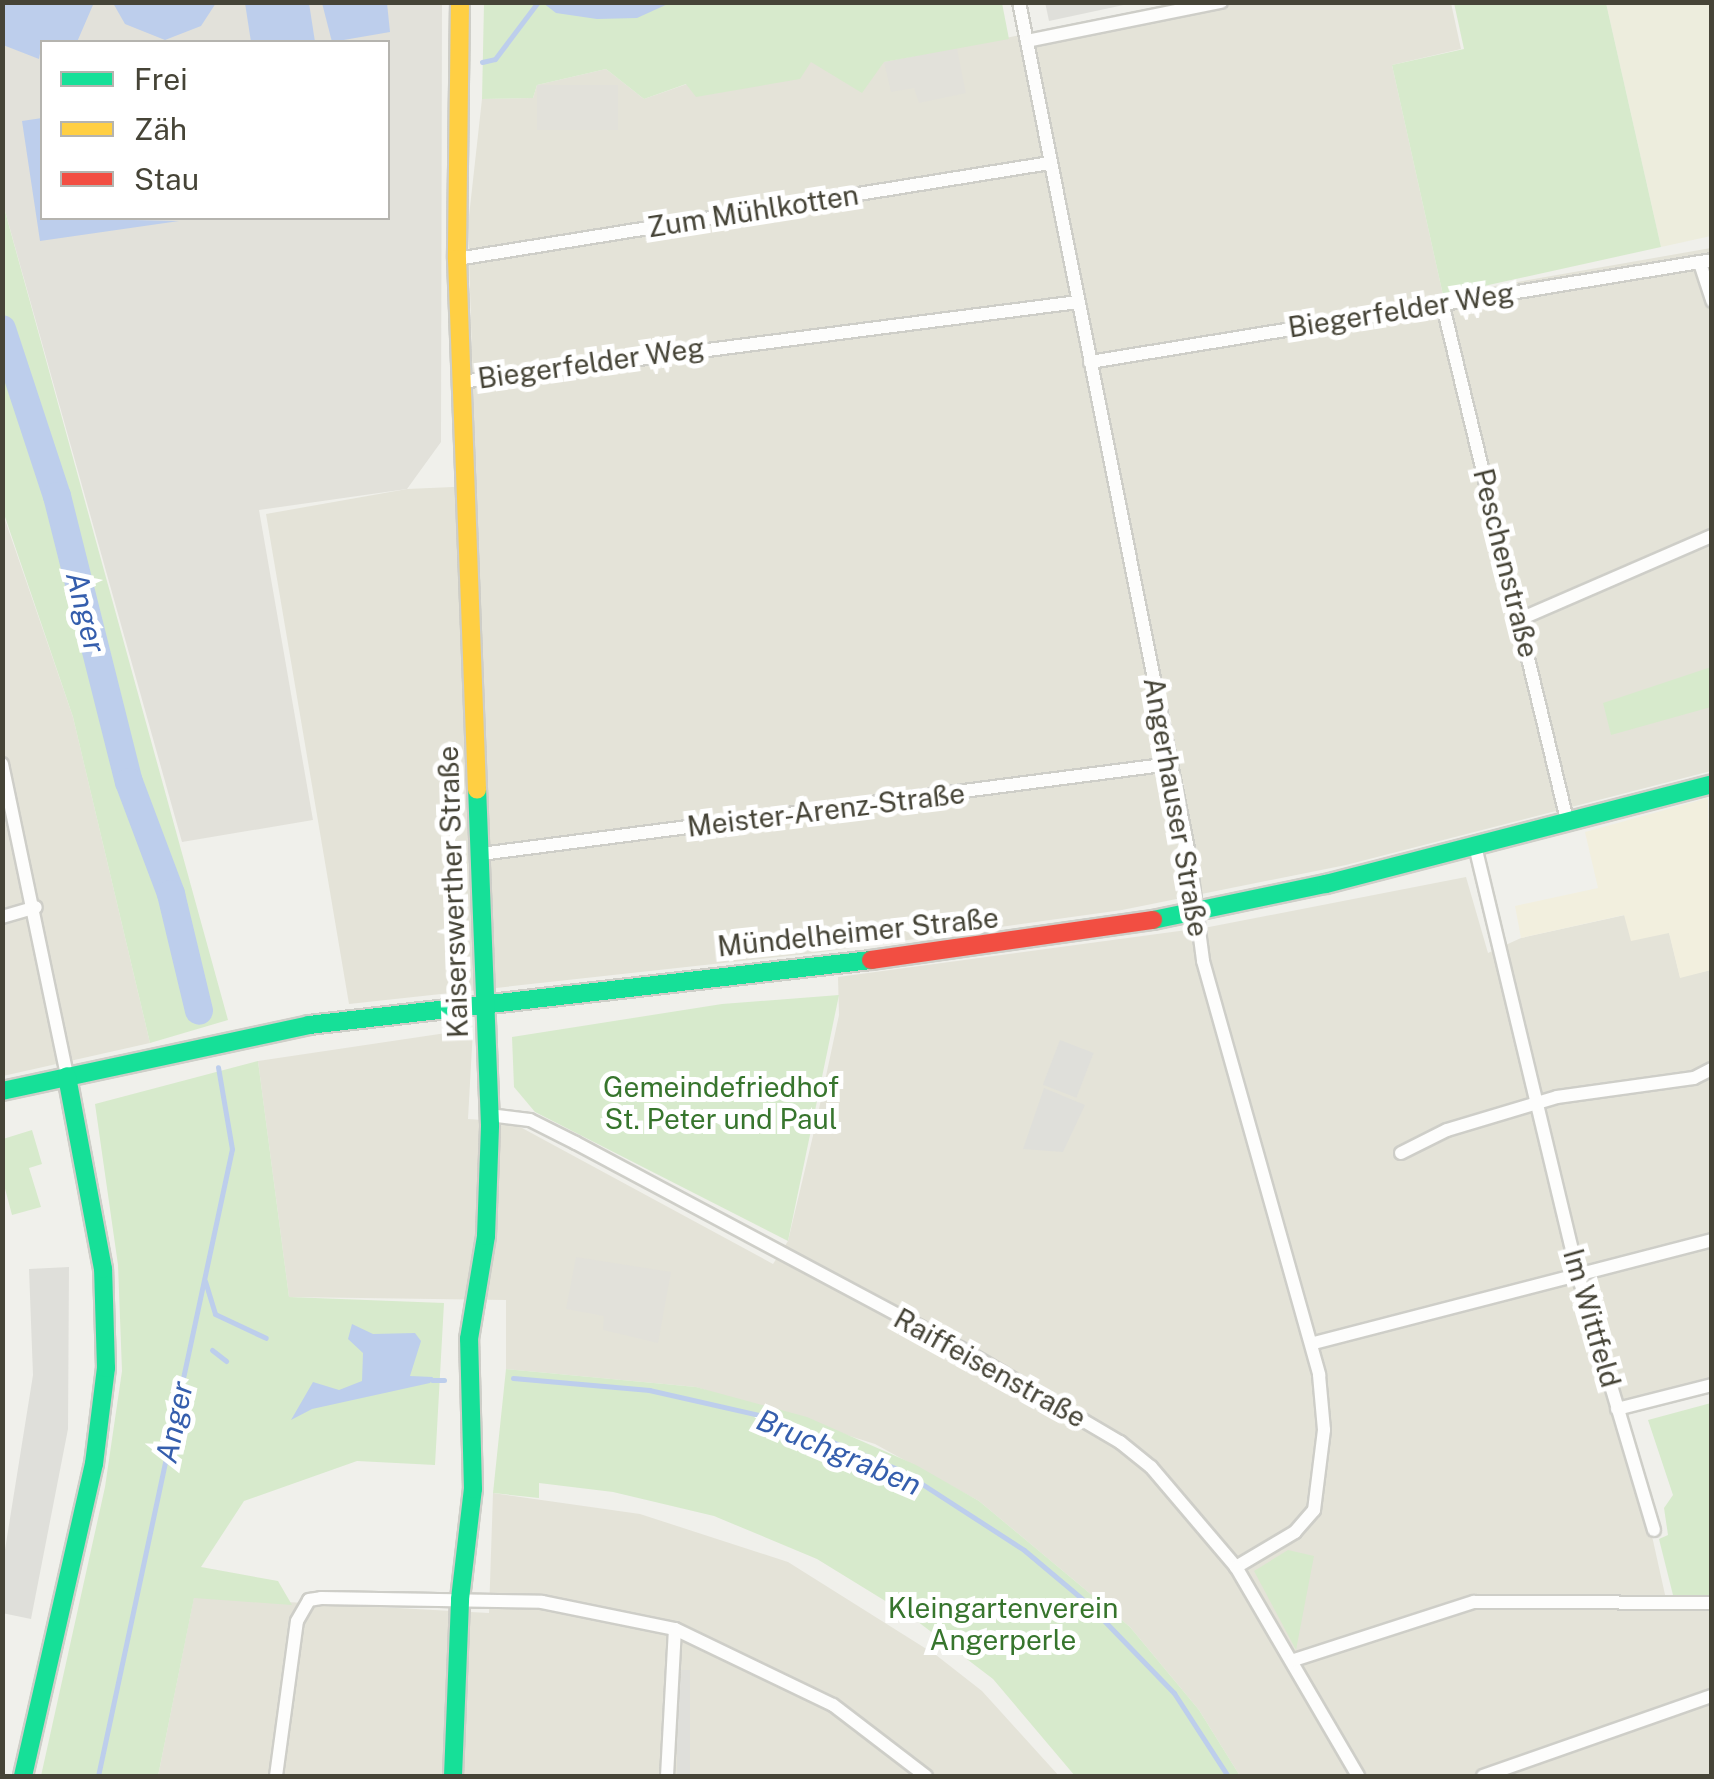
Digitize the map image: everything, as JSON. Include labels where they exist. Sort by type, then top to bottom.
[{"type":"street","name":"Kaiserswerther Straße","points":[[454,1776],[460,1599],[473,1490],[469,1339],[486,1236],[489,1115],[457,259],[460,2]]},
{"type":"street","name":"Angerhauser Straße","points":[[1019,2],[1170,764],[1203,962],[1314,1343],[1324,1430],[1314,1510],[1295,1532],[1236,1567]]},
{"type":"street","points":[[1027,41],[1221,2]]},
{"type":"street","name":"Zum Mühlkotten","points":[[457,259],[1050,162]]},
{"type":"street","points":[[1706,262],[1712,301]]},
{"type":"street","name":"Biegerfelder Weg","points":[[1090,362],[1706,262]]},
{"type":"street","name":"Biegerfelder Weg","points":[[461,382],[1078,302]]},
{"type":"street","name":"Peschenstraße","points":[[1442,302],[1568,824]]},
{"type":"street","points":[[1520,618],[1712,536]]},
{"type":"street","points":[[2,764],[36,907],[103,1269],[106,1368],[94,1464],[22,1776]]},
{"type":"street","name":"Meister-Arenz-Straße","points":[[481,854],[1170,764]]},
{"type":"street","name":"Mündelheimer Straße","points":[[2,1092],[309,1025],[1018,942],[1196,912],[1568,824],[1712,784]]},
{"type":"street","name":"Im Wittfeld","points":[[1476,846],[1578,1275],[1654,1530]]},
{"type":"street","points":[[2,917],[36,907]]},
{"type":"street","points":[[1400,1153],[1447,1130],[1537,1104],[1694,1078],[1712,1069]]},
{"type":"street","name":"Raiffeisenstraße","points":[[489,1115],[530,1120],[576,1143],[1085,1420],[1152,1468],[1236,1567],[1294,1660],[1358,1776]]},
{"type":"street","points":[[1314,1343],[1712,1240]]},
{"type":"street","points":[[1617,1408],[1712,1386]]},
{"type":"street","points":[[276,1776],[297,1622],[309,1600],[460,1599],[542,1602],[675,1629],[833,1705],[926,1776]]},
{"type":"street","points":[[1294,1660],[1474,1602],[1712,1603]]},
{"type":"street","points":[[667,1776],[675,1629]]},
{"type":"street","points":[[1483,1776],[1712,1696]]},
{"type":"shaded area","points":[[1045,2],[1133,2],[1133,3],[1049,21]]},
{"type":"shaded area","points":[[2,3],[442,3],[441,442],[407,489],[259,510],[313,820],[182,842],[3,204]]},
{"type":"shaded area","points":[[1183,3],[1451,3],[1461,49],[1392,65],[1443,295],[1711,248],[1711,771],[1346,865],[1122,910],[815,953],[349,1004],[266,514],[407,489],[476,486],[468,225],[482,99],[533,98],[537,85],[606,69],[644,99],[687,84],[811,62],[884,62]]},
{"type":"shaded area","points":[[1606,3],[1711,3],[1711,236],[1661,247]]},
{"type":"shaded area","points":[[957,48],[966,93],[919,103],[914,88],[891,92],[884,62]]},
{"type":"shaded area","points":[[537,85],[618,85],[618,130],[537,130]]},
{"type":"shaded area","points":[[2,511],[73,717],[150,1043],[3,1076]]},
{"type":"shaded area","points":[[1708,798],[1711,970],[1680,978],[1669,933],[1631,941],[1624,915],[1521,938],[1515,906],[1598,888],[1585,832]]},
{"type":"shaded area","points":[[1466,877],[1488,953],[1521,938],[1625,915],[1669,932],[1680,977],[1711,970],[1711,1377],[1622,1401],[1668,1608],[1711,1607],[1711,1776],[1240,1776],[1199,1710],[1130,1627],[979,1501],[875,1444],[696,1387],[506,1369],[506,1300],[289,1297],[258,1061],[473,1029],[468,1119],[511,1122],[773,1264],[788,1241],[816,1123],[839,1015],[838,977],[1209,927]]},
{"type":"shaded area","points":[[1060,1040],[1094,1053],[1076,1098],[1043,1085]]},
{"type":"shaded area","points":[[1044,1088],[1085,1105],[1063,1152],[1023,1149]]},
{"type":"shaded area","points":[[576,1257],[671,1272],[658,1343],[603,1330],[604,1316],[566,1309]]},
{"type":"shaded area","points":[[69,1267],[68,1429],[31,1619],[2,1613],[3,1562],[33,1375],[29,1269]]},
{"type":"shaded area","points":[[493,1493],[640,1514],[788,1562],[936,1655],[982,1691],[1059,1776],[158,1776],[194,1597],[489,1613]]},
{"type":"shaded area","points":[[677,1670],[690,1670],[690,1776],[677,1776]]},
{"type":"green space","points":[[484,3],[1002,3],[1009,39],[884,62],[862,93],[811,62],[800,79],[696,97],[686,84],[644,99],[606,69],[537,85],[533,98],[482,99]]},
{"type":"green space","points":[[1454,3],[1606,3],[1661,247],[1443,295],[1392,65],[1464,49]]},
{"type":"green space","points":[[3,204],[228,1020],[150,1043],[73,717],[3,511]]},
{"type":"green space","points":[[1711,667],[1711,707],[1611,735],[1603,703]]},
{"type":"green space","name":"Gemeindefriedhof St. Peter und Paul","points":[[839,995],[788,1241],[535,1112],[514,1087],[512,1037],[722,1004]]},
{"type":"green space","points":[[258,1061],[289,1297],[444,1303],[435,1465],[357,1461],[244,1501],[201,1567],[278,1581],[292,1605],[194,1598],[158,1776],[41,1776],[105,1487],[122,1371],[118,1265],[95,1104]]},
{"type":"green space","points":[[32,1130],[42,1164],[29,1168],[41,1207],[12,1215],[3,1181],[3,1139]]},
{"type":"green space","name":"Kleingartenverein Angerperle","points":[[506,1369],[696,1387],[807,1417],[916,1465],[979,1501],[1130,1627],[1199,1710],[1240,1776],[1075,1776],[993,1679],[913,1618],[817,1559],[714,1516],[613,1492],[539,1483],[539,1498],[493,1493]]},
{"type":"green space","points":[[1711,1403],[1711,1598],[1673,1595],[1659,1539],[1668,1535],[1664,1508],[1673,1495],[1648,1420]]},
{"type":"green space","points":[[1288,1550],[1314,1556],[1296,1650],[1254,1571]]},
{"type":"water","points":[[3,2],[93,2],[78,40],[40,40],[39,59],[3,45]]},
{"type":"water","points":[[113,2],[216,3],[201,26],[165,40],[125,24]]},
{"type":"water","points":[[245,3],[309,3],[315,40],[251,40]]},
{"type":"water","points":[[322,3],[387,3],[390,32],[331,40]]},
{"type":"water","points":[[543,3],[670,3],[637,18],[597,19],[556,13]]},
{"type":"water","points":[[40,118],[40,220],[179,221],[40,241],[22,121]]},
{"type":"water","points":[[352,1324],[373,1334],[415,1333],[421,1341],[410,1376],[433,1377],[430,1383],[312,1409],[291,1420],[313,1382],[339,1390],[362,1381],[363,1353],[348,1339]]},
{"type":"waterway","points":[[482,62],[495,59],[538,2]]},
{"type":"waterway","name":"Anger","points":[[2,329],[57,496],[129,782],[171,894],[199,1011]]},
{"type":"waterway","name":"Anger","points":[[98,1776],[232,1149],[218,1067]]},
{"type":"waterway","points":[[205,1281],[215,1314],[266,1338]]},
{"type":"waterway","points":[[212,1350],[226,1361]]},
{"type":"waterway","name":"Bruchgraben","points":[[513,1378],[649,1390],[777,1419],[902,1471],[1024,1550],[1086,1602],[1174,1693],[1228,1776]]},
{"type":"waterway","name":"Bruchgraben","points":[[432,1380],[444,1380]]},
{"type":"traffic: fast","points":[[1153,920],[1326,884],[1712,784]]},
{"type":"traffic: fast","points":[[453,1776],[460,1599],[473,1489],[469,1339],[486,1236],[490,1125],[477,790]]},
{"type":"traffic: fast","points":[[2,1091],[309,1025],[871,960]]},
{"type":"traffic: fast","points":[[23,1776],[94,1464],[106,1368],[103,1269],[67,1076]]},
{"type":"traffic: slow","points":[[460,2],[457,259],[477,790]]},
{"type":"traffic: jam","points":[[871,960],[1153,920]]}]
